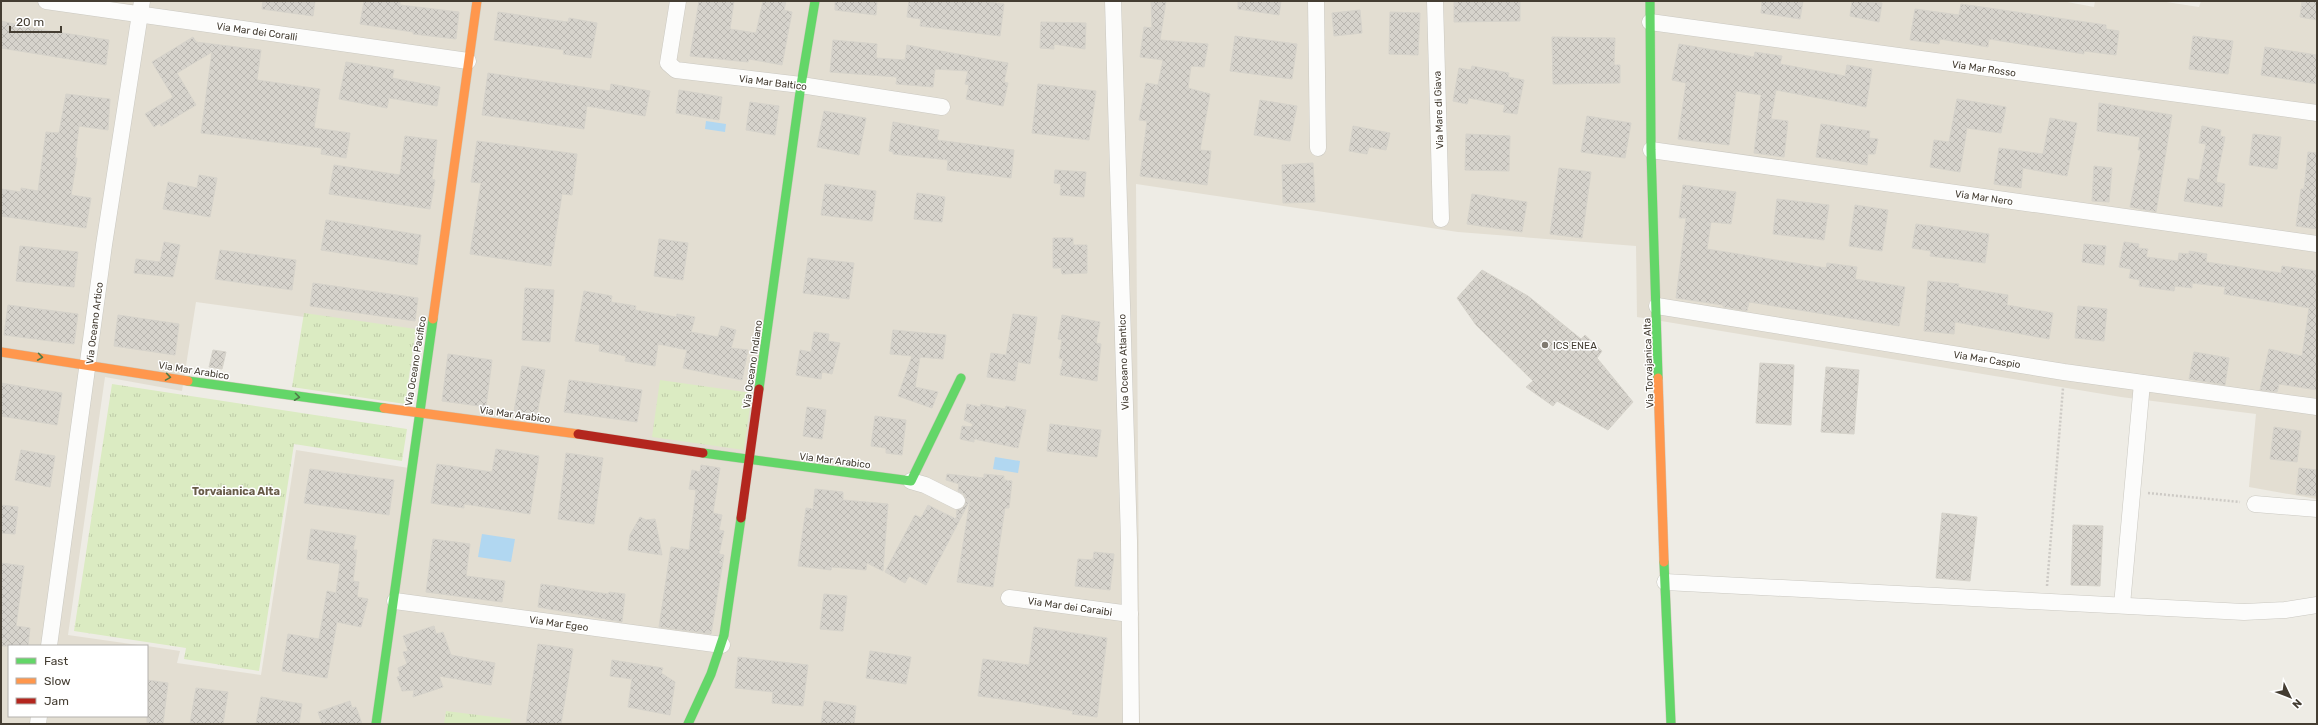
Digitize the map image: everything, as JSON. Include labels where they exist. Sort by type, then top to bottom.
[{"type":"street","name":"Via Mar dei Coralli","points":[[46,1],[141,7],[468,61]]},
{"type":"street","name":"Via Oceano Pacifico","points":[[376,724],[395,602],[419,412],[477,1]]},
{"type":"street","name":"Via Mar Baltico","points":[[678,1],[668,63],[671,68],[692,72],[801,85],[942,107]]},
{"type":"street","name":"Via Oceano Indiano","points":[[688,724],[713,672],[722,645],[801,85],[815,1]]},
{"type":"street","name":"Via Oceano Atlantico","points":[[1113,1],[1130,614],[1131,724]]},
{"type":"street","points":[[1316,1],[1318,148]]},
{"type":"street","name":"Via Mare di Giava","points":[[1435,1],[1441,219]]},
{"type":"street","name":"Via Torvajanica Alta","points":[[1650,1],[1651,150],[1657,306],[1667,678],[1671,724]]},
{"type":"street","name":"Via Oceano Artico","points":[[49,645],[104,245],[141,7]]},
{"type":"street","name":"Via Mar Rosso","points":[[1650,22],[2317,113]]},
{"type":"street","name":"Via Mar Nero","points":[[1651,150],[2317,244]]},
{"type":"street","name":"Via Mar Caspio","points":[[1657,306],[2064,372],[2317,407]]},
{"type":"street","name":"Via Mar Arabico","points":[[1,352],[88,364],[286,396],[419,412],[749,460],[911,481]]},
{"type":"street","points":[[957,501],[925,485],[911,481],[961,378]]},
{"type":"street","points":[[2122,604],[2142,383]]},
{"type":"street","points":[[2255,504],[2317,509]]},
{"type":"street","points":[[1665,582],[2046,600],[2256,612],[2317,606]]},
{"type":"street","name":"Via Mar dei Caraibi","points":[[1010,598],[1130,614]]},
{"type":"street","name":"Via Mar Egeo","points":[[395,602],[722,645]]},
{"type":"path","points":[[2046,600],[2064,372]]},
{"type":"path","points":[[2132,491],[2255,504]]},
{"type":"shaded area","points":[[1,1],[2062,1],[2094,7],[2095,1],[2160,1],[2199,7],[2201,1],[2317,1],[2317,499],[2249,487],[2256,414],[2121,397],[1637,317],[1636,246],[1458,232],[1136,184],[1140,724],[1,724]],"holes":[[[196,302],[433,335],[409,468],[296,450],[261,675],[177,663],[180,651],[148,646],[148,717],[8,717],[8,645],[138,645],[68,635],[105,377],[182,391]]]},
{"type":"green space","points":[[304,313],[416,329],[405,404],[292,387]]},
{"type":"green space","points":[[660,380],[752,393],[744,450],[652,437]]},
{"type":"green space","points":[[112,384],[407,429],[402,461],[294,444],[259,671],[184,659],[186,648],[74,631]]},
{"type":"green space","points":[[446,711],[511,719],[510,724],[444,724]]},
{"type":"water","points":[[706,121],[726,124],[725,132],[705,129]]},
{"type":"water","points":[[995,457],[1020,461],[1018,473],[993,469]]},
{"type":"water","points":[[482,534],[515,539],[511,562],[478,557]]},
{"type":"building","points":[[263,1],[315,1],[313,16],[262,9]]},
{"type":"building","points":[[364,1],[400,1],[400,5],[459,12],[456,39],[413,34],[413,32],[360,24]]},
{"type":"building","points":[[699,1],[734,1],[730,29],[756,33],[763,1],[786,1],[784,10],[792,12],[782,65],[749,59],[748,62],[690,56]]},
{"type":"building","points":[[835,1],[877,1],[876,15],[835,10]]},
{"type":"building","points":[[909,1],[982,1],[1004,4],[1000,36],[920,26],[921,19],[907,17]]},
{"type":"building","points":[[1151,1],[1166,1],[1160,40],[1208,44],[1204,67],[1191,66],[1188,88],[1210,94],[1200,150],[1211,151],[1207,185],[1140,176],[1147,121],[1139,120],[1146,83],[1158,85],[1163,60],[1140,57],[1144,27],[1152,28]]},
{"type":"building","points":[[1238,1],[1281,1],[1279,15],[1238,9]]},
{"type":"building","points":[[1454,1],[1520,1],[1520,21],[1454,22]]},
{"type":"building","points":[[1762,1],[1803,1],[1800,19],[1761,13]]},
{"type":"building","points":[[1852,1],[1882,3],[1879,22],[1850,16]]},
{"type":"building","points":[[2302,1],[2317,1],[2317,20],[2300,17]]},
{"type":"building","points":[[1961,4],[2106,25],[2106,29],[2119,31],[2116,55],[2084,51],[2084,54],[1989,39],[1988,47],[1940,39],[1939,44],[1910,40],[1915,9],[1959,15]]},
{"type":"building","points":[[1360,10],[1362,33],[1334,36],[1332,13]]},
{"type":"building","points":[[498,12],[568,22],[569,18],[597,23],[591,58],[563,54],[564,50],[494,40]]},
{"type":"building","points":[[1390,12],[1420,13],[1418,55],[1389,54]]},
{"type":"building","points":[[1,21],[37,29],[109,40],[106,65],[1,48]]},
{"type":"building","points":[[1041,22],[1086,23],[1085,49],[1054,44],[1054,49],[1040,48]]},
{"type":"building","points":[[1235,36],[1297,44],[1292,79],[1230,71]]},
{"type":"building","points":[[2193,36],[2233,41],[2228,74],[2189,69]]},
{"type":"building","points":[[193,37],[196,42],[261,50],[257,80],[320,89],[314,128],[350,133],[346,158],[321,154],[322,148],[201,133],[212,52],[177,73],[196,105],[161,126],[160,123],[154,127],[145,114],[173,97],[152,62]]},
{"type":"building","points":[[1552,37],[1615,38],[1614,65],[1620,65],[1620,83],[1553,84]]},
{"type":"building","points":[[833,40],[877,44],[876,58],[905,60],[907,45],[1008,63],[1004,82],[1008,83],[1003,106],[966,99],[969,85],[965,84],[968,71],[935,69],[933,87],[896,84],[897,77],[830,72]]},
{"type":"building","points":[[1679,44],[1754,57],[1755,52],[1782,56],[1780,64],[1845,76],[1847,65],[1872,69],[1866,107],[1776,90],[1771,119],[1788,121],[1784,157],[1754,153],[1761,95],[1736,91],[1729,145],[1678,139],[1686,83],[1672,80]]},
{"type":"building","points":[[2265,47],[2317,55],[2317,84],[2261,75]]},
{"type":"building","points":[[346,62],[394,70],[392,78],[440,87],[437,106],[389,98],[387,108],[339,99]]},
{"type":"building","points":[[1472,66],[1509,73],[1508,77],[1524,80],[1517,114],[1503,112],[1505,105],[1469,98],[1467,104],[1453,101],[1459,68],[1471,70]]},
{"type":"building","points":[[488,73],[610,91],[611,84],[650,91],[645,116],[587,106],[584,129],[482,115]]},
{"type":"building","points":[[1038,84],[1096,91],[1089,140],[1032,133]]},
{"type":"building","points":[[679,90],[722,97],[719,120],[676,113]]},
{"type":"building","points":[[66,94],[110,99],[108,130],[79,126],[75,158],[77,158],[71,195],[91,198],[86,228],[1,216],[1,189],[21,192],[21,188],[38,191],[46,132],[59,133]]},
{"type":"building","points":[[1957,99],[2006,107],[2001,133],[1967,128],[1960,172],[1930,167],[1934,140],[1949,142]]},
{"type":"building","points":[[1260,100],[1297,106],[1290,141],[1254,135]]},
{"type":"building","points":[[750,102],[779,106],[775,135],[746,130]]},
{"type":"building","points":[[2099,103],[2172,115],[2156,212],[2130,207],[2141,150],[2138,150],[2140,137],[2097,131]]},
{"type":"building","points":[[824,111],[866,118],[859,155],[817,147]]},
{"type":"building","points":[[1587,116],[1631,123],[1625,158],[1581,152]]},
{"type":"building","points":[[2050,118],[2077,123],[2067,176],[2023,168],[2021,188],[1994,184],[1999,148],[2043,154]]},
{"type":"building","points":[[893,122],[939,130],[937,140],[1014,150],[1011,178],[947,170],[948,160],[893,154],[893,152],[889,151]]},
{"type":"building","points":[[1821,124],[1870,131],[1869,138],[1878,139],[1875,154],[1868,154],[1867,165],[1816,157]]},
{"type":"building","points":[[1353,126],[1390,133],[1386,150],[1369,147],[1367,154],[1349,151]]},
{"type":"building","points":[[2202,126],[2221,130],[2220,136],[2225,137],[2216,182],[2225,184],[2222,207],[2184,201],[2188,178],[2199,180],[2206,144],[2199,143]]},
{"type":"building","points":[[1466,134],[1510,136],[1509,171],[1465,170]]},
{"type":"building","points":[[2253,134],[2281,137],[2277,169],[2249,165]]},
{"type":"building","points":[[405,136],[437,140],[432,179],[435,180],[430,209],[329,194],[334,165],[400,175]]},
{"type":"building","points":[[477,141],[577,154],[572,195],[562,194],[551,266],[470,254],[481,183],[471,182]]},
{"type":"building","points":[[2308,152],[2317,153],[2317,229],[2296,226],[2301,189],[2304,189]]},
{"type":"building","points":[[1313,163],[1315,202],[1283,203],[1282,165]]},
{"type":"building","points":[[2094,166],[2112,168],[2109,202],[2092,201]]},
{"type":"building","points":[[1559,168],[1591,172],[1582,238],[1550,234]]},
{"type":"building","points":[[1055,170],[1086,172],[1084,197],[1060,195],[1061,184],[1054,183]]},
{"type":"building","points":[[199,175],[217,178],[210,217],[163,209],[168,182],[197,188]]},
{"type":"building","points":[[825,184],[876,191],[872,221],[821,215]]},
{"type":"building","points":[[1683,185],[1736,192],[1731,224],[1711,222],[1707,249],[1826,268],[1827,263],[1857,267],[1855,279],[1905,287],[1899,326],[1749,302],[1747,311],[1723,307],[1723,305],[1676,298],[1686,218],[1679,218]]},
{"type":"building","points":[[917,193],[945,197],[942,222],[914,219]]},
{"type":"building","points":[[1472,194],[1527,202],[1522,232],[1467,224]]},
{"type":"building","points":[[1777,199],[1829,205],[1824,240],[1773,234]]},
{"type":"building","points":[[1855,205],[1888,210],[1882,251],[1849,246]]},
{"type":"building","points":[[326,220],[421,235],[417,265],[321,250]]},
{"type":"building","points":[[1916,224],[1989,234],[1985,263],[1930,256],[1931,251],[1912,248]]},
{"type":"building","points":[[1053,238],[1073,238],[1073,245],[1087,245],[1087,273],[1062,274],[1061,268],[1053,268]]},
{"type":"building","points":[[659,239],[688,243],[683,280],[654,276]]},
{"type":"building","points":[[164,242],[180,245],[173,277],[134,273],[136,259],[160,262]]},
{"type":"building","points":[[2124,242],[2139,244],[2138,248],[2148,249],[2146,257],[2178,261],[2179,253],[2189,254],[2189,251],[2207,254],[2206,262],[2281,273],[2282,266],[2317,271],[2317,390],[2279,384],[2277,392],[2260,390],[2269,349],[2302,356],[2309,308],[2224,294],[2225,287],[2192,283],[2192,288],[2175,286],[2174,291],[2139,286],[2140,280],[2129,278],[2131,269],[2119,267]]},
{"type":"building","points":[[2084,244],[2106,246],[2104,265],[2082,262]]},
{"type":"building","points":[[20,246],[78,252],[74,287],[16,281]]},
{"type":"building","points":[[220,250],[296,260],[292,290],[215,279]]},
{"type":"building","points":[[808,258],[854,263],[849,299],[803,293]]},
{"type":"building","name":"ICS ENEA","points":[[1482,270],[1528,296],[1581,339],[1585,335],[1602,351],[1597,358],[1633,402],[1608,430],[1557,401],[1553,406],[1526,387],[1533,381],[1476,325],[1457,298]]},
{"type":"building","points":[[1928,281],[1959,284],[1958,287],[2008,295],[2007,305],[2053,313],[2049,339],[1955,322],[1954,334],[1924,331]]},
{"type":"building","points":[[313,283],[418,298],[415,321],[310,306]]},
{"type":"building","points":[[525,288],[554,290],[550,342],[522,340]]},
{"type":"building","points":[[584,291],[612,296],[611,302],[636,306],[635,310],[676,317],[677,314],[695,317],[691,332],[718,337],[721,326],[736,330],[731,348],[748,350],[742,380],[683,368],[687,350],[658,344],[655,366],[625,361],[626,356],[599,351],[600,345],[575,341]]},
{"type":"building","points":[[8,305],[78,314],[74,344],[4,335]]},
{"type":"building","points":[[2078,306],[2107,309],[2104,341],[2075,338]]},
{"type":"building","points":[[1013,314],[1037,317],[1030,364],[1018,362],[1015,381],[987,377],[991,353],[1006,355]]},
{"type":"building","points":[[118,315],[179,324],[175,355],[114,346]]},
{"type":"building","points":[[1062,315],[1100,322],[1096,343],[1101,344],[1097,381],[1060,375],[1063,359],[1059,358],[1062,340],[1058,339]]},
{"type":"building","points":[[893,330],[946,335],[943,359],[920,357],[915,387],[938,392],[932,408],[898,396],[912,356],[890,354]]},
{"type":"building","points":[[814,332],[829,334],[828,341],[840,343],[832,374],[822,372],[821,379],[796,375],[800,350],[811,352]]},
{"type":"building","points":[[213,350],[226,352],[222,369],[209,367]]},
{"type":"building","points":[[2194,352],[2229,358],[2225,385],[2189,379]]},
{"type":"building","points":[[448,354],[492,360],[486,407],[442,401]]},
{"type":"building","points":[[1760,363],[1794,365],[1791,425],[1756,423]]},
{"type":"building","points":[[522,366],[545,370],[537,415],[514,411]]},
{"type":"building","points":[[1826,367],[1859,370],[1854,434],[1821,432]]},
{"type":"building","points":[[569,380],[642,390],[637,422],[564,412]]},
{"type":"building","points":[[1,383],[62,393],[57,425],[1,416]]},
{"type":"building","points":[[967,404],[980,407],[981,404],[1005,409],[1006,406],[1026,410],[1018,448],[974,439],[974,442],[960,439],[962,426],[972,427],[973,424],[964,420]]},
{"type":"building","points":[[807,407],[826,410],[822,439],[803,436]]},
{"type":"building","points":[[875,416],[906,420],[902,455],[886,453],[886,448],[871,446]]},
{"type":"building","points":[[1050,424],[1101,430],[1097,457],[1047,451]]},
{"type":"building","points":[[2274,427],[2301,431],[2297,462],[2270,459]]},
{"type":"building","points":[[496,449],[539,456],[530,514],[464,504],[464,508],[431,503],[437,464],[492,472]]},
{"type":"building","points":[[21,450],[55,456],[50,487],[15,480]]},
{"type":"building","points":[[566,453],[603,458],[594,524],[558,519]]},
{"type":"building","points":[[701,465],[720,468],[713,513],[722,515],[719,530],[724,531],[719,554],[724,555],[711,634],[659,627],[671,547],[689,550],[696,490],[689,489],[692,470],[700,472]]},
{"type":"building","points":[[2299,468],[2317,470],[2317,496],[2296,494]]},
{"type":"building","points":[[310,469],[394,480],[389,515],[304,503]]},
{"type":"building","points":[[947,474],[984,478],[984,474],[1004,476],[1004,480],[1012,481],[1009,508],[1005,508],[993,587],[957,582],[970,500],[926,585],[909,576],[905,583],[885,572],[915,515],[921,518],[928,505],[956,519],[957,510],[965,506],[965,495],[958,491],[959,484],[946,480]]},
{"type":"building","points":[[815,489],[843,492],[843,500],[888,504],[883,571],[867,563],[866,570],[832,567],[831,570],[798,566],[806,508],[813,509]]},
{"type":"building","points":[[1,505],[18,507],[15,534],[1,533]]},
{"type":"building","points":[[1942,513],[1977,517],[1970,581],[1936,578]]},
{"type":"building","points":[[640,517],[646,520],[655,519],[662,555],[628,550],[630,535]]},
{"type":"building","points":[[2073,525],[2103,526],[2100,586],[2071,585]]},
{"type":"building","points":[[311,529],[356,536],[353,550],[357,550],[353,581],[359,582],[357,597],[368,599],[361,627],[337,622],[327,678],[282,671],[288,634],[319,639],[327,591],[336,593],[340,564],[307,559]]},
{"type":"building","points":[[433,539],[470,544],[466,576],[505,581],[502,602],[426,592]]},
{"type":"building","points":[[1094,552],[1114,554],[1110,590],[1075,586],[1078,559],[1093,560]]},
{"type":"building","points":[[1,563],[24,566],[16,626],[30,628],[28,645],[1,646]]},
{"type":"building","points":[[541,584],[608,594],[609,592],[625,594],[622,622],[538,607]]},
{"type":"building","points":[[824,594],[847,596],[843,631],[820,629]]},
{"type":"building","points":[[434,626],[436,634],[443,632],[451,655],[495,663],[491,685],[439,676],[443,687],[413,697],[414,690],[402,691],[397,677],[400,676],[398,668],[407,664],[403,652],[408,651],[403,636]]},
{"type":"building","points":[[1034,627],[1107,638],[1097,717],[1072,714],[1073,711],[1023,702],[978,696],[983,659],[1029,665]]},
{"type":"building","points":[[538,644],[573,649],[561,724],[526,724]]},
{"type":"building","points":[[870,651],[911,657],[906,684],[866,678]]},
{"type":"building","points":[[738,657],[808,665],[803,706],[772,703],[773,692],[735,688]]},
{"type":"building","points":[[612,660],[663,668],[661,673],[675,682],[670,715],[628,707],[632,679],[610,676]]},
{"type":"building","points":[[148,680],[168,683],[163,724],[147,724]]},
{"type":"building","points":[[196,688],[228,692],[223,724],[190,724]]},
{"type":"building","points":[[261,697],[302,704],[299,724],[256,724]]},
{"type":"building","points":[[350,701],[352,708],[356,707],[362,724],[322,724],[318,712]]},
{"type":"building","points":[[824,701],[856,706],[854,724],[821,724]]},
{"type":"traffic: fast","points":[[759,389],[801,85],[815,1]]},
{"type":"traffic: fast","points":[[1650,1],[1651,150],[1658,378]]},
{"type":"traffic: fast","points":[[376,724],[433,319]]},
{"type":"traffic: fast","points":[[703,453],[911,481],[961,378]]},
{"type":"traffic: fast","points":[[188,381],[384,408]]},
{"type":"traffic: fast","points":[[688,724],[711,674],[724,635],[741,518]]},
{"type":"traffic: fast","points":[[1664,562],[1671,724]]},
{"type":"traffic: slow","points":[[433,319],[477,1]]},
{"type":"traffic: slow","points":[[1,352],[188,381]]},
{"type":"traffic: slow","points":[[1658,378],[1664,562]]},
{"type":"traffic: slow","points":[[384,408],[578,434]]},
{"type":"traffic: jam","points":[[741,518],[759,389]]},
{"type":"traffic: jam","points":[[578,434],[703,453]]},
{"type":"place","name":"ICS ENEA","points":[[1545,345]]},
{"type":"district","name":"Torvaianica Alta","points":[[236,491]]}]
